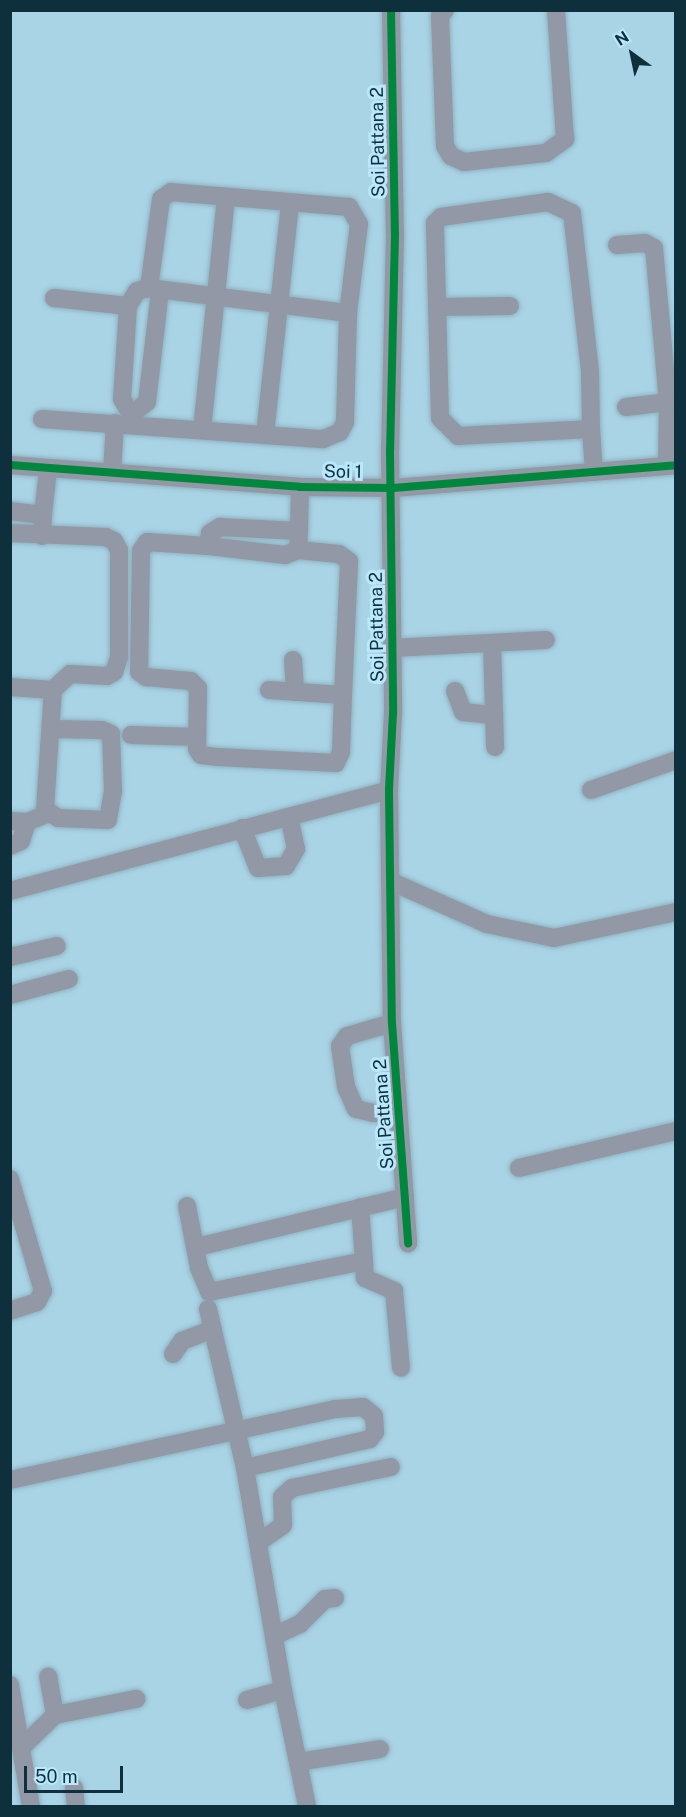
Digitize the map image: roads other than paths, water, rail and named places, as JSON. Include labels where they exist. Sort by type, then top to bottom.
[{"type":"street","name":"Soi Pattana 2","points":[[391,10],[393,488],[389,790],[392,1023],[397,1113],[393,1199],[408,1244]]},
{"type":"street","points":[[445,10],[440,16],[445,146],[451,156],[464,162],[546,153],[565,139],[556,10]]},
{"type":"street","points":[[42,419],[125,421],[202,430],[323,439],[340,432],[345,422],[348,313],[359,224],[356,213],[350,207],[290,204],[171,192],[161,199],[147,402],[125,421]]},
{"type":"street","points":[[202,430],[226,198]]},
{"type":"street","points":[[591,429],[458,435],[440,418],[435,223],[441,217],[548,202],[565,206],[572,213],[590,372],[594,472]]},
{"type":"street","points":[[265,434],[290,204]]},
{"type":"street","points":[[617,245],[645,243],[654,248],[672,402],[671,466]]},
{"type":"street","points":[[112,473],[125,421],[122,399],[128,306],[137,291],[154,290],[348,313]]},
{"type":"street","points":[[54,298],[128,306]]},
{"type":"street","points":[[437,307],[510,306]]},
{"type":"street","points":[[626,407],[672,402]]},
{"type":"street","name":"Soi 1","points":[[10,465],[300,487],[393,488],[671,466]]},
{"type":"street","points":[[42,536],[48,469]]},
{"type":"street","points":[[298,550],[300,487]]},
{"type":"street","points":[[10,511],[43,515]]},
{"type":"street","points":[[208,546],[210,533],[220,527],[299,531]]},
{"type":"street","points":[[10,533],[106,537],[114,541],[119,550],[118,664],[107,676],[70,674],[52,690],[10,687]]},
{"type":"street","points":[[147,542],[285,555],[298,550],[339,554],[349,561],[341,752],[336,763],[201,755],[196,749],[200,696],[195,685],[140,676],[141,551],[147,542]]},
{"type":"street","points":[[392,648],[546,640]]},
{"type":"street","points":[[492,643],[495,747]]},
{"type":"street","points":[[293,660],[295,692]]},
{"type":"street","points":[[47,814],[45,798],[52,690]]},
{"type":"street","points":[[269,690],[343,695]]},
{"type":"street","points":[[455,691],[463,712],[494,715]]},
{"type":"street","points":[[10,846],[21,841],[19,821],[47,814],[104,822],[112,812],[112,737],[109,731],[51,729]]},
{"type":"street","points":[[131,735],[197,737]]},
{"type":"street","points":[[591,790],[675,760]]},
{"type":"street","points":[[10,891],[246,842],[291,828],[389,790]]},
{"type":"street","points":[[246,842],[258,868],[265,871],[286,866],[295,857],[291,828]]},
{"type":"street","points":[[390,881],[488,924],[554,938],[675,912]]},
{"type":"street","points":[[10,957],[57,946]]},
{"type":"street","points":[[10,995],[69,979]]},
{"type":"street","points":[[392,1023],[347,1036],[340,1046],[346,1087],[356,1109],[373,1113],[397,1113]]},
{"type":"street","points":[[519,1168],[675,1131]]},
{"type":"street","points":[[10,1179],[43,1292],[37,1302],[10,1311]]},
{"type":"street","points":[[197,1247],[393,1199]]},
{"type":"street","points":[[187,1206],[245,1468],[283,1690],[307,1806]]},
{"type":"street","points":[[360,1207],[365,1278],[394,1291],[401,1368]]},
{"type":"street","points":[[209,1300],[364,1261]]},
{"type":"street","points":[[173,1354],[182,1341],[213,1329]]},
{"type":"street","points":[[10,1480],[335,1409],[363,1407],[374,1416],[375,1432],[370,1439],[245,1468]]},
{"type":"street","points":[[259,1542],[283,1525],[282,1497],[292,1488],[391,1467]]},
{"type":"street","points":[[274,1636],[300,1624],[325,1599],[335,1598]]},
{"type":"street","points":[[48,1677],[55,1715]]},
{"type":"street","points":[[10,1685],[31,1806]]},
{"type":"street","points":[[247,1700],[283,1690]]},
{"type":"street","points":[[22,1747],[55,1715],[136,1699]]},
{"type":"street","points":[[298,1762],[380,1749]]},
{"type":"street","points":[[74,1788],[76,1806]]}]
